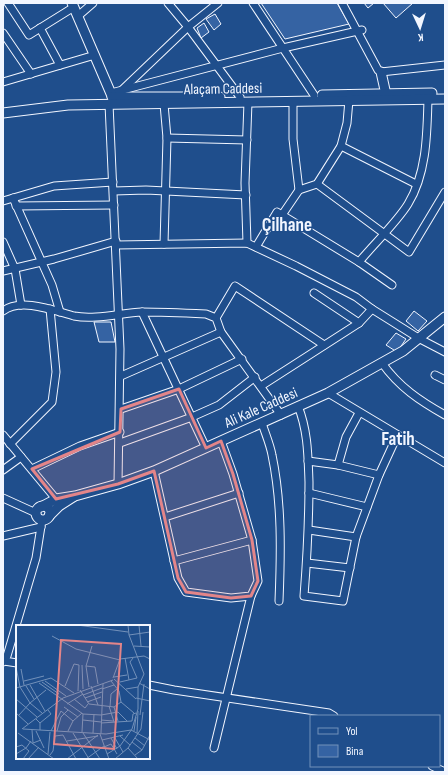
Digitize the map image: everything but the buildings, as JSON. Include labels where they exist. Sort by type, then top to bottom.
[{"type":"main road","points":[[73,5],[95,55],[112,100]]},
{"type":"main road","points":[[381,72],[387,97]]},
{"type":"main road","name":"Alaçam Caddesi","points":[[112,100],[164,104],[349,100],[445,93]]},
{"type":"main road","name":"Alaçam Caddesi","points":[[3,113],[112,100],[240,96],[314,95],[445,100]]},
{"type":"main road","name":"Ali Kale Caddesi","points":[[42,517],[56,499],[75,496],[118,484],[154,470],[328,393],[382,363],[420,339],[445,317]]},
{"type":"main road","name":"Ali Kale Caddesi","points":[[42,517],[75,496]]},
{"type":"street","points":[[8,3],[29,35],[73,5]]},
{"type":"street","points":[[78,16],[93,3]]},
{"type":"street","points":[[168,3],[188,26],[240,96]]},
{"type":"street","points":[[118,484],[121,376],[113,182],[112,100],[188,26],[218,3]]},
{"type":"street","points":[[253,3],[314,95]]},
{"type":"street","points":[[342,3],[359,30],[378,70],[381,72],[445,65]]},
{"type":"street","points":[[40,28],[60,65]]},
{"type":"street","points":[[123,90],[359,30]]},
{"type":"street","points":[[3,33],[31,74]]},
{"type":"street","points":[[3,82],[95,55]]},
{"type":"street","points":[[359,262],[408,203],[416,184],[426,142],[428,99]]},
{"type":"street","points":[[282,215],[299,190],[317,184],[342,146],[349,100]]},
{"type":"street","points":[[293,101],[294,139],[299,190]]},
{"type":"street","points":[[247,243],[246,195],[248,102]]},
{"type":"street","points":[[164,104],[167,138],[164,244]]},
{"type":"street","points":[[167,138],[247,140]]},
{"type":"street","points":[[342,146],[416,184]]},
{"type":"street","points":[[3,201],[54,186],[113,182]]},
{"type":"street","points":[[317,184],[384,232],[409,252],[445,192]]},
{"type":"street","points":[[114,191],[166,191],[246,195]]},
{"type":"street","points":[[13,198],[52,285],[60,312]]},
{"type":"street","points":[[16,206],[114,205]]},
{"type":"street","points":[[256,247],[277,212],[359,262],[392,285]]},
{"type":"street","points":[[3,242],[15,269],[21,305]]},
{"type":"street","points":[[3,271],[41,263],[116,243],[247,243],[356,297],[372,309],[420,339],[445,352]]},
{"type":"street","points":[[216,318],[235,286],[324,345]]},
{"type":"street","points":[[314,294],[359,323]]},
{"type":"street","points":[[3,311],[21,305],[50,309],[76,316],[87,317],[142,312],[206,314],[216,318],[221,332],[242,359],[281,415]]},
{"type":"street","points":[[10,444],[52,402],[56,372],[50,309]]},
{"type":"street","points":[[261,386],[359,323],[372,309]]},
{"type":"street","points":[[142,312],[206,448]]},
{"type":"street","points":[[121,376],[221,332]]},
{"type":"street","points":[[120,409],[179,389],[242,359]]},
{"type":"street","points":[[382,363],[394,380],[420,401],[445,415]]},
{"type":"street","points":[[436,375],[445,380]]},
{"type":"street","points":[[120,443],[192,417],[219,405],[254,377]]},
{"type":"street","points":[[328,393],[445,464]]},
{"type":"street","points":[[298,406],[305,423],[308,461],[310,530],[304,596],[343,601],[356,537],[379,475],[397,436]]},
{"type":"street","points":[[338,465],[346,437],[359,413]]},
{"type":"street","points":[[262,423],[272,454],[279,507],[281,558],[278,601]]},
{"type":"street","points":[[32,469],[80,446],[120,432]]},
{"type":"street","points":[[3,435],[56,499]]},
{"type":"street","points":[[214,748],[251,596],[258,581],[252,540],[239,493],[221,441]]},
{"type":"street","points":[[3,470],[21,456]]},
{"type":"street","points":[[308,461],[338,465],[379,475]]},
{"type":"street","points":[[154,470],[178,578],[186,592],[231,598],[251,596]]},
{"type":"street","points":[[165,517],[239,493]]},
{"type":"street","points":[[309,493],[367,507]]},
{"type":"street","points":[[3,498],[42,517]]},
{"type":"street","points":[[3,536],[42,517]]},
{"type":"street","points":[[16,625],[36,558],[42,517]]},
{"type":"street","points":[[310,530],[356,537]]},
{"type":"street","points":[[174,560],[252,540]]},
{"type":"street","points":[[307,563],[350,568]]},
{"type":"street","points":[[16,626],[4,662],[16,663]]},
{"type":"street","points":[[150,685],[329,713],[332,715]]},
{"type":"street","points":[[434,767],[445,772]]},
{"type":"highlighted area","points":[[179,389],[206,448],[221,441],[233,474],[252,540],[258,581],[251,596],[231,598],[186,592],[178,578],[154,471],[118,484],[56,499],[32,469],[120,432],[121,409]]},
{"type":"district","name":"Çilhane","points":[[287,225]]},
{"type":"district","name":"Fatih","points":[[398,439]]}]
